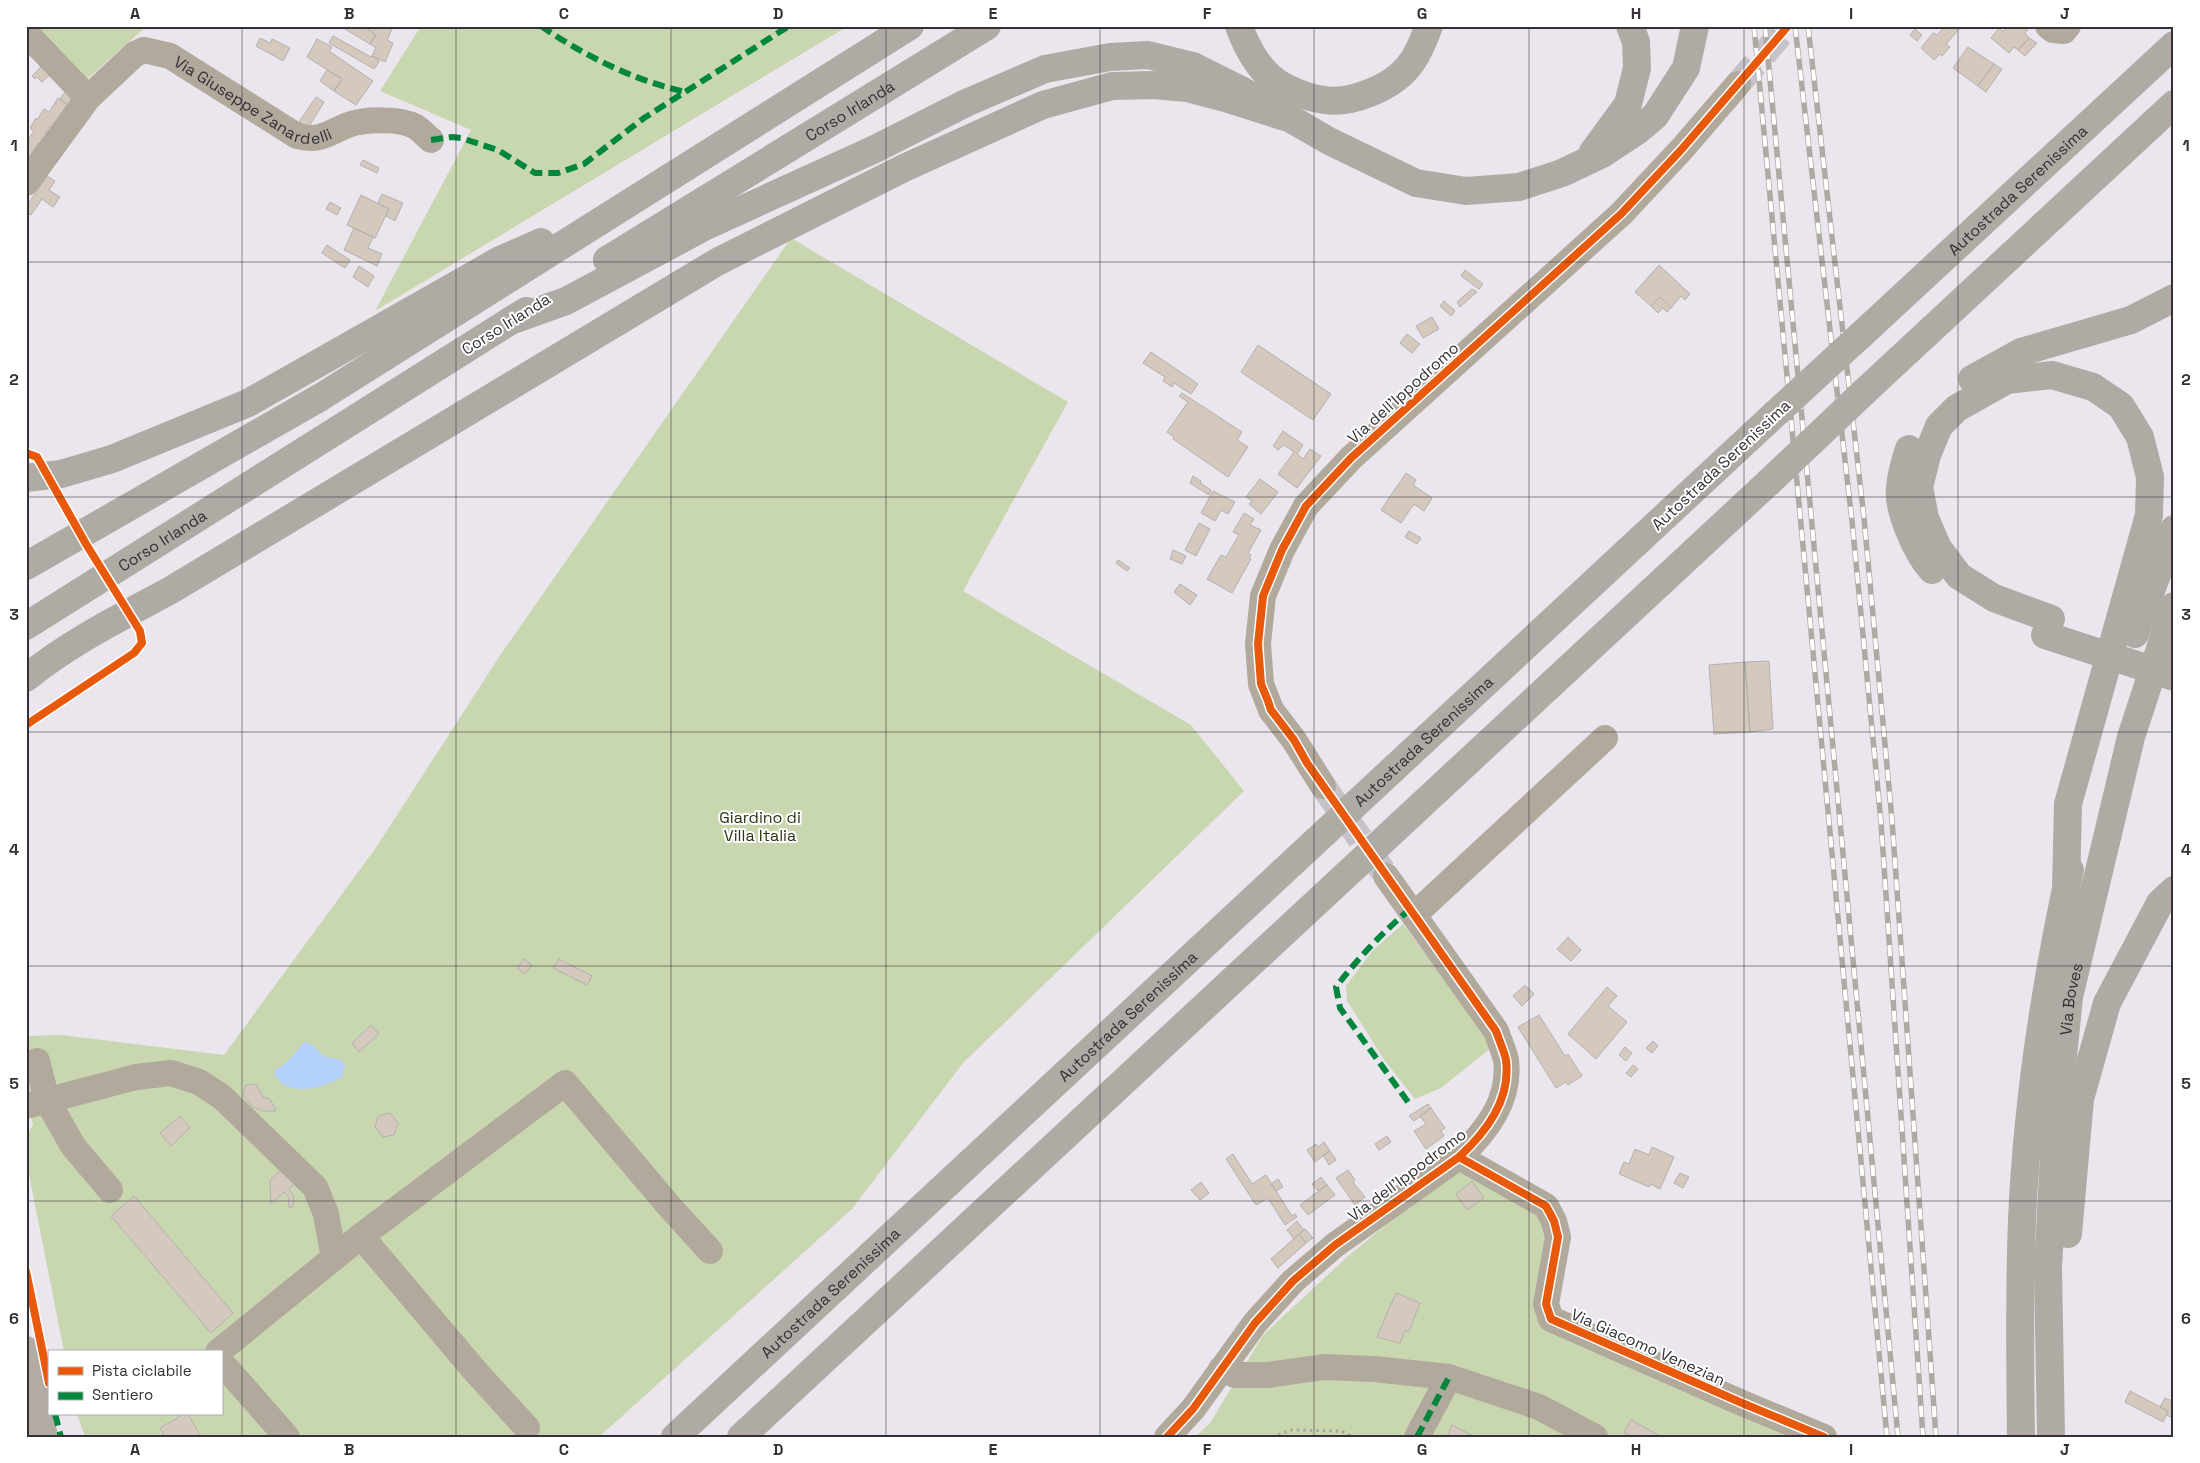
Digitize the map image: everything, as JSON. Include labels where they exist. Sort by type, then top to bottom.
[{"type":"highway","points":[[26,566],[321,397],[910,26]]},
{"type":"highway","name":"Corso Irlanda","points":[[26,626],[665,223],[987,26]]},
{"type":"highway","points":[[1240,26],[1244,41],[1259,64],[1278,82],[1325,100],[1356,98],[1381,88],[1407,68],[1419,50],[1429,26]]},
{"type":"highway","points":[[1586,160],[1628,104],[1637,68],[1636,42],[1630,26]]},
{"type":"highway","points":[[510,321],[566,301],[706,226],[966,103],[1045,69],[1110,57],[1148,55],[1193,66],[1243,91],[1329,141],[1416,183],[1466,191],[1519,187],[1562,172],[1609,149],[1637,131],[1655,116],[1686,68],[1695,26]]},
{"type":"highway","name":"Autostrada Serenissima","points":[[675,1437],[2174,45]]},
{"type":"highway","points":[[26,678],[47,661],[96,630],[180,585],[717,262],[904,168],[990,128],[1043,105],[1112,86],[1153,85],[1187,88],[1285,117]]},
{"type":"highway","points":[[741,1437],[2174,104]]},
{"type":"highway","points":[[26,478],[61,474],[112,459],[248,403],[500,260],[629,202]]},
{"type":"highway","points":[[2174,298],[2131,320],[2020,352],[1953,389],[1923,416],[1908,451],[1899,489],[1907,527],[1924,561],[1949,587],[1982,609],[2174,662]]},
{"type":"highway","points":[[2066,889],[2068,804],[2149,515],[2150,478],[2140,437],[2121,406],[2093,387],[2052,375],[2007,380],[1957,408],[1939,426],[1927,455],[1919,487],[1925,518],[1935,541],[1959,576],[1994,598],[2048,627],[2174,677]]},
{"type":"highway","points":[[2135,634],[2174,529]]},
{"type":"highway","name":"Via Boves","points":[[2051,1437],[2049,1259],[2055,1135],[2069,997],[2131,737],[2174,606]]},
{"type":"highway","name":"Via Boves","points":[[2021,1437],[2020,1312],[2026,1164],[2042,1026],[2066,889],[2092,776],[2123,671]]},
{"type":"highway","name":"Via Boves","points":[[2050,1404],[2080,1099],[2107,1003],[2160,903],[2174,890]]},
{"type":"highway","points":[[655,1437],[771,1347]]},
{"type":"main road","points":[[26,1350],[44,1437]]},
{"type":"main road","points":[[26,1414],[28,1437]]},
{"type":"street","points":[[2048,26],[2053,30],[2064,31],[2068,26]]},
{"type":"street","points":[[26,33],[88,98],[26,183]]},
{"type":"street","name":"Via Giuseppe Zanardelli","points":[[88,98],[135,54],[144,50],[170,56],[296,136],[309,140],[320,138],[350,124],[386,120],[416,127],[431,140]]},
{"type":"street","name":"Via dell'Ippodromo","points":[[1323,786],[1294,740],[1290,723],[1273,686],[1260,665],[1259,623],[1263,596],[1282,550],[1306,506],[1351,458],[1620,214],[1738,84]]},
{"type":"street","points":[[1414,915],[1605,738]]},
{"type":"street","name":"Via dell'Ippodromo","points":[[1168,1437],[1194,1409],[1255,1323],[1293,1281],[1335,1245],[1459,1157],[1477,1140],[1491,1122],[1504,1092],[1506,1060],[1496,1031],[1386,876]]},
{"type":"street","points":[[37,1061],[37,1103],[110,1190]]},
{"type":"street","points":[[37,1103],[136,1077],[172,1073],[199,1082],[222,1097],[315,1187],[326,1214],[334,1258]]},
{"type":"street","points":[[220,1350],[361,1236],[565,1084],[669,1206],[710,1250]]},
{"type":"street","name":"Via Giacomo Venezian","points":[[1459,1157],[1546,1206],[1554,1222],[1558,1237],[1546,1304],[1551,1318],[1742,1403],[1824,1437]]},
{"type":"street","points":[[361,1236],[476,1372],[527,1428]]},
{"type":"street","points":[[222,1363],[286,1437]]},
{"type":"street","points":[[1221,1369],[1235,1374],[1268,1375],[1324,1367],[1374,1369],[1449,1378],[1538,1407],[1595,1437]]},
{"type":"street","points":[[1416,1437],[1449,1378]]},
{"type":"path","points":[[1272,1437],[1291,1430],[1341,1431],[1353,1437]]},
{"type":"green space","points":[[36,26],[147,26],[86,80]]},
{"type":"green space","points":[[421,26],[848,26],[375,311],[471,130],[380,91]]},
{"type":"green space","name":"Giardino di Villa Italia","points":[[791,238],[1068,402],[963,591],[1191,725],[1244,791],[963,1063],[852,1209],[599,1437],[85,1437],[78,1416],[222,1416],[222,1350],[64,1350],[26,1159],[26,1138],[33,1124],[26,1099],[26,1036],[62,1035],[224,1055],[375,849],[501,654]]},
{"type":"green space","points":[[1403,924],[1438,971],[1463,997],[1491,1048],[1441,1088],[1415,1099],[1385,1061],[1347,1001],[1346,986],[1373,950]]},
{"type":"green space","points":[[1463,1167],[1536,1210],[1550,1239],[1540,1303],[1798,1437],[1195,1437],[1210,1423],[1263,1335],[1347,1257],[1442,1179]]},
{"type":"water","points":[[304,1042],[311,1044],[324,1056],[341,1060],[345,1065],[342,1077],[321,1086],[305,1089],[297,1089],[282,1083],[275,1076],[274,1071],[286,1063]]},
{"type":"building","points":[[340,26],[363,26],[376,35],[370,44]]},
{"type":"building","points":[[363,26],[386,26],[392,29],[387,40],[393,43],[385,62],[372,56],[376,48],[370,44],[376,35]]},
{"type":"building","points":[[1945,26],[1960,28],[1946,44],[1950,47],[1942,56],[1940,54],[1934,60],[1921,48],[1933,33],[1937,35]]},
{"type":"building","points":[[2007,26],[2022,26],[2028,30],[2025,33],[2029,38],[2018,50],[2014,47],[2009,53],[1991,38],[1999,28],[2003,32]]},
{"type":"building","points":[[1915,29],[1922,35],[1917,41],[1910,35]]},
{"type":"building","points":[[333,36],[378,59],[379,62],[374,69],[329,43]]},
{"type":"building","points":[[260,38],[270,43],[272,39],[290,48],[283,61],[256,46]]},
{"type":"building","points":[[2029,38],[2037,43],[2025,56],[2018,50]]},
{"type":"building","points":[[317,39],[332,47],[329,51],[373,81],[356,105],[334,91],[342,79],[307,57]]},
{"type":"building","points":[[1968,47],[1994,64],[1978,86],[1953,68]]},
{"type":"building","points":[[1994,64],[2002,69],[1986,92],[1978,86]]},
{"type":"building","points":[[41,67],[50,75],[42,82],[37,77],[35,79],[32,76]]},
{"type":"building","points":[[327,70],[342,79],[334,91],[320,81]]},
{"type":"building","points":[[65,92],[73,97],[68,105],[60,99]]},
{"type":"building","points":[[316,97],[324,102],[308,128],[299,122]]},
{"type":"building","points":[[58,98],[68,105],[53,129],[49,127],[46,133],[49,135],[42,146],[38,143],[32,153],[26,173],[26,135],[29,138],[34,131],[30,128],[36,118],[37,120],[44,109],[49,112]]},
{"type":"building","points":[[363,160],[379,168],[377,173],[360,165]]},
{"type":"building","points":[[47,176],[55,181],[49,190],[60,197],[53,207],[42,199],[31,215],[26,212],[26,207]]},
{"type":"building","points":[[382,194],[403,203],[395,221],[386,216],[389,209],[378,203]]},
{"type":"building","points":[[361,195],[389,209],[375,238],[347,225]]},
{"type":"building","points":[[330,202],[341,208],[337,215],[326,209]]},
{"type":"building","points":[[354,228],[373,237],[368,248],[382,254],[377,266],[344,250]]},
{"type":"building","points":[[327,245],[350,260],[345,268],[322,253]]},
{"type":"building","points":[[1659,265],[1690,294],[1685,300],[1681,296],[1671,308],[1660,297],[1651,306],[1635,292]]},
{"type":"building","points":[[359,266],[374,276],[368,287],[353,277]]},
{"type":"building","points":[[1465,270],[1483,284],[1479,289],[1461,276]]},
{"type":"building","points":[[1472,289],[1477,292],[1460,307],[1457,302]]},
{"type":"building","points":[[1660,297],[1671,308],[1667,312],[1663,308],[1658,313],[1651,306]]},
{"type":"building","points":[[1444,301],[1455,311],[1451,316],[1440,306]]},
{"type":"building","points":[[1432,317],[1439,329],[1423,338],[1416,326]]},
{"type":"building","points":[[1407,334],[1420,344],[1412,353],[1400,343]]},
{"type":"building","points":[[1258,345],[1331,394],[1313,420],[1241,372]]},
{"type":"building","points":[[1151,352],[1198,384],[1191,394],[1174,383],[1172,387],[1163,381],[1165,377],[1143,363]]},
{"type":"building","points":[[1182,393],[1242,432],[1237,440],[1248,447],[1228,477],[1173,439],[1174,437],[1167,432],[1188,402],[1179,396]]},
{"type":"building","points":[[1283,431],[1303,445],[1297,454],[1303,459],[1310,449],[1321,456],[1297,488],[1278,474],[1294,452],[1284,445],[1278,450],[1273,446]]},
{"type":"building","points":[[1406,473],[1416,480],[1413,485],[1432,498],[1424,511],[1414,504],[1401,523],[1381,510]]},
{"type":"building","points":[[1193,476],[1211,490],[1209,495],[1190,483]]},
{"type":"building","points":[[1260,479],[1278,492],[1261,514],[1249,504],[1252,501],[1246,497]]},
{"type":"building","points":[[1213,491],[1235,502],[1228,514],[1221,510],[1215,521],[1201,513]]},
{"type":"building","points":[[1244,513],[1254,519],[1250,525],[1261,530],[1248,553],[1251,555],[1249,558],[1251,559],[1232,593],[1207,579],[1221,555],[1226,557],[1239,535],[1233,532]]},
{"type":"building","points":[[1199,523],[1210,529],[1196,556],[1185,550]]},
{"type":"building","points":[[1409,531],[1421,538],[1417,544],[1405,537]]},
{"type":"building","points":[[1173,550],[1186,556],[1182,564],[1170,559]]},
{"type":"building","points":[[1118,560],[1130,568],[1127,571],[1116,563]]},
{"type":"building","points":[[1180,584],[1197,595],[1190,605],[1174,592]]},
{"type":"building","points":[[1769,661],[1773,729],[1750,732],[1745,662]]},
{"type":"building","points":[[1745,662],[1750,732],[1714,734],[1709,665]]},
{"type":"building","points":[[1568,937],[1581,950],[1571,961],[1557,949]]},
{"type":"building","points":[[524,959],[532,965],[525,974],[517,968]]},
{"type":"building","points":[[559,959],[592,976],[587,985],[553,968]]},
{"type":"building","points":[[1525,985],[1534,994],[1522,1006],[1513,996]]},
{"type":"building","points":[[1607,987],[1617,996],[1608,1006],[1627,1022],[1596,1059],[1568,1034]]},
{"type":"building","points":[[1539,1015],[1565,1056],[1568,1054],[1582,1076],[1568,1085],[1566,1082],[1556,1088],[1518,1027]]},
{"type":"building","points":[[371,1025],[379,1034],[359,1052],[352,1043]]},
{"type":"building","points":[[1653,1041],[1658,1046],[1652,1053],[1646,1048]]},
{"type":"building","points":[[1625,1047],[1632,1053],[1626,1061],[1619,1055]]},
{"type":"building","points":[[1633,1065],[1638,1069],[1631,1077],[1626,1073]]},
{"type":"building","points":[[256,1084],[263,1097],[270,1099],[276,1111],[263,1111],[253,1107],[248,1102],[243,1094],[246,1085]]},
{"type":"building","points":[[1428,1104],[1431,1108],[1414,1121],[1409,1116]]},
{"type":"building","points":[[1431,1108],[1445,1128],[1441,1131],[1444,1136],[1426,1149],[1414,1131],[1426,1124],[1420,1116]]},
{"type":"building","points":[[390,1113],[398,1123],[394,1135],[383,1137],[375,1127],[378,1116]]},
{"type":"building","points":[[180,1116],[190,1128],[171,1146],[160,1133]]},
{"type":"building","points":[[1387,1136],[1391,1142],[1379,1150],[1375,1144]]},
{"type":"building","points":[[1324,1142],[1330,1151],[1315,1162],[1307,1150],[1316,1144],[1318,1147]]},
{"type":"building","points":[[1652,1147],[1674,1157],[1660,1189],[1650,1184],[1649,1187],[1619,1174],[1624,1162],[1629,1164],[1635,1149],[1649,1155]]},
{"type":"building","points":[[1330,1151],[1336,1160],[1329,1165],[1323,1155]]},
{"type":"building","points":[[1233,1154],[1252,1184],[1266,1175],[1292,1216],[1295,1214],[1297,1217],[1285,1225],[1268,1198],[1256,1205],[1226,1159]]},
{"type":"building","points":[[286,1165],[298,1180],[289,1189],[294,1196],[293,1207],[288,1207],[289,1198],[284,1192],[271,1204],[270,1180]]},
{"type":"building","points":[[1348,1170],[1355,1180],[1353,1182],[1365,1197],[1355,1205],[1336,1178]]},
{"type":"building","points":[[1680,1173],[1689,1177],[1683,1188],[1674,1183]]},
{"type":"building","points":[[1321,1177],[1327,1185],[1318,1191],[1312,1184]]},
{"type":"building","points":[[1278,1179],[1283,1187],[1276,1191],[1271,1184]]},
{"type":"building","points":[[1472,1181],[1484,1198],[1467,1210],[1456,1194]]},
{"type":"building","points":[[1201,1182],[1209,1193],[1200,1200],[1191,1190]]},
{"type":"building","points":[[1327,1185],[1335,1195],[1308,1215],[1300,1205]]},
{"type":"building","points":[[134,1196],[233,1313],[211,1333],[111,1216]]},
{"type":"building","points":[[1297,1221],[1304,1230],[1294,1239],[1287,1230]]},
{"type":"building","points":[[1305,1229],[1313,1238],[1306,1243],[1299,1234]]},
{"type":"building","points":[[1299,1234],[1306,1243],[1278,1268],[1271,1259]]},
{"type":"building","points":[[1396,1293],[1420,1303],[1409,1331],[1405,1331],[1400,1343],[1377,1337]]},
{"type":"building","points":[[2130,1391],[2168,1411],[2163,1422],[2125,1402]]},
{"type":"building","points":[[2165,1398],[2174,1402],[2173,1418],[2166,1415],[2168,1411],[2160,1407]]},
{"type":"building","points":[[181,1416],[189,1416],[201,1437],[165,1437],[160,1428]]},
{"type":"building","points":[[1631,1420],[1660,1437],[1632,1437],[1624,1432]]},
{"type":"building","points":[[1452,1425],[1475,1437],[1447,1437]]},
{"type":"tunnel","points":[[1738,84],[1788,26]]},
{"type":"tunnel","points":[[1323,786],[1383,871]]},
{"type":"railway","points":[[1754,26],[1887,1437]]},
{"type":"railway","points":[[1765,26],[1898,1437]]},
{"type":"railway","points":[[1795,26],[1852,521],[1881,822],[1923,1437]]},
{"type":"railway","points":[[1808,26],[1864,518],[1892,820],[1936,1437]]},
{"type":"marked path","points":[[541,26],[610,66],[647,81],[685,92]]},
{"type":"marked path","points":[[431,140],[452,137],[461,138],[498,150],[535,173],[558,173],[584,164],[644,118],[789,26]]},
{"type":"marked path","points":[[1408,1102],[1340,1008],[1336,987],[1371,946],[1410,909]]},
{"type":"marked path","points":[[1417,1437],[1449,1377]]},
{"type":"marked path","points":[[56,1416],[61,1437]]},
{"type":"cycle path","points":[[1167,1437],[1193,1409],[1255,1323],[1293,1281],[1335,1245],[1459,1157],[1469,1147],[1487,1126],[1494,1114],[1505,1089],[1507,1075],[1506,1060],[1496,1031],[1307,763],[1294,740],[1271,710],[1261,684],[1258,644],[1263,596],[1282,550],[1306,506],[1351,458],[1621,214],[1681,150],[1788,26]]},
{"type":"cycle path","points":[[26,453],[37,457],[86,544],[140,631],[142,643],[134,653],[26,725]]},
{"type":"cycle path","points":[[1459,1157],[1546,1206],[1554,1221],[1558,1237],[1546,1304],[1551,1319],[1824,1437]]},
{"type":"cycle path","points":[[26,1271],[48,1378]]}]
